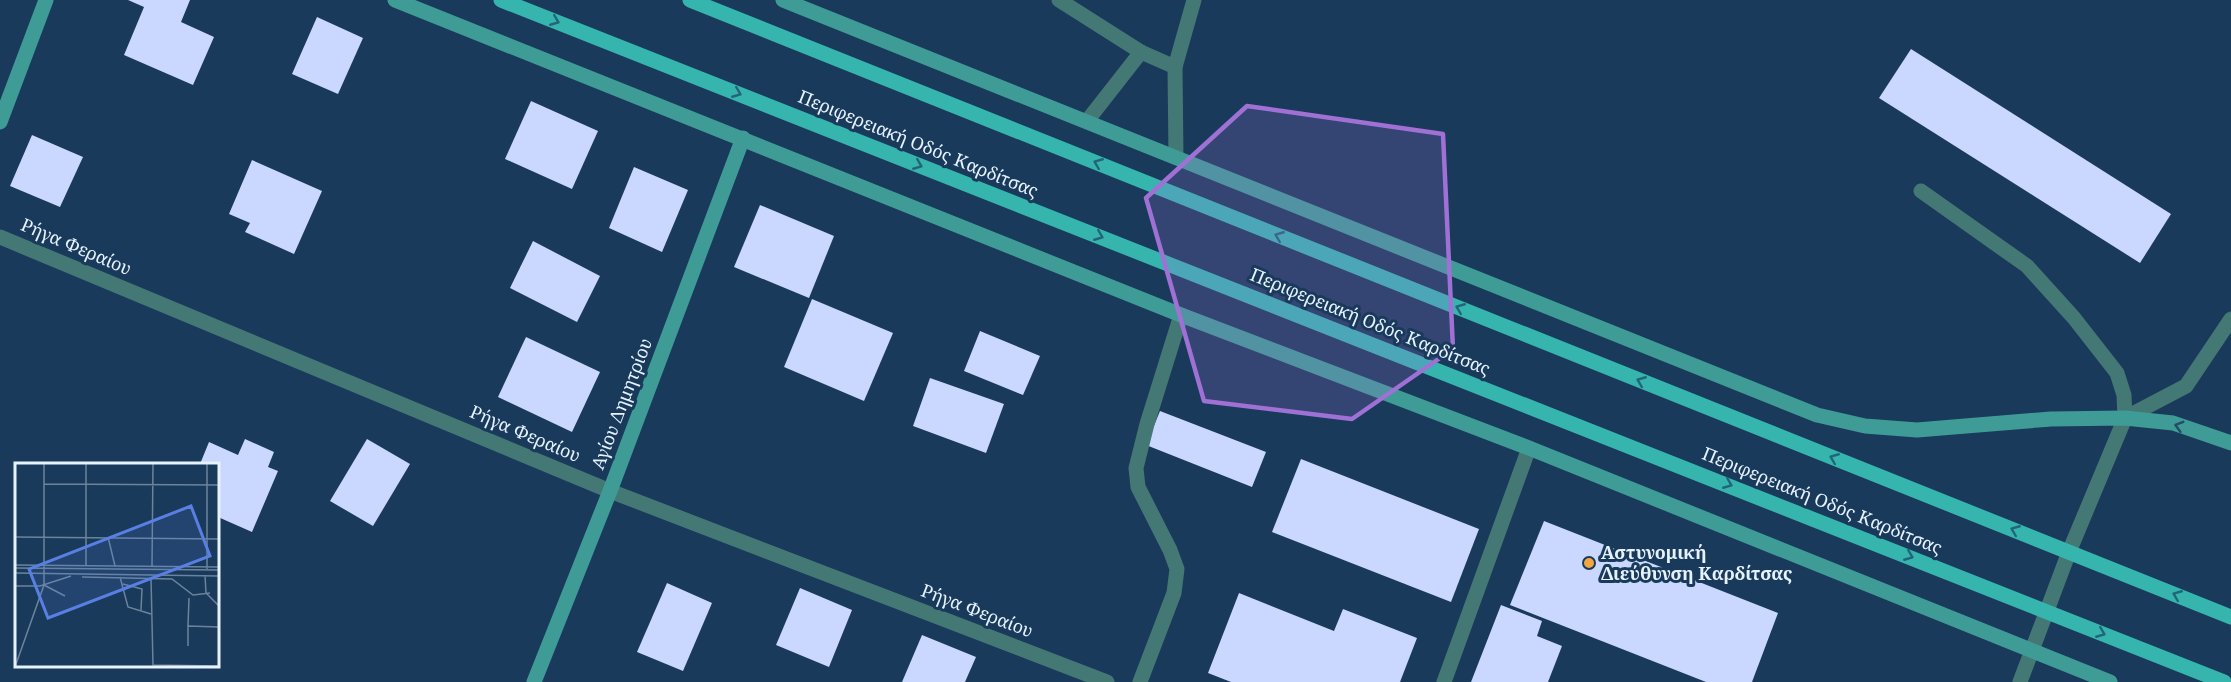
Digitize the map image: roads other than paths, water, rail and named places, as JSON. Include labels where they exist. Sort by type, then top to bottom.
[{"type":"main road","name":"Περιφερειακή Οδός Καρδίτσας","points":[[501,0],[2224,682]]},
{"type":"main road","points":[[690,0],[2231,617]]},
{"type":"street","points":[[0,122],[46,0]]},
{"type":"street","points":[[395,0],[1181,315],[1529,448],[2110,682]]},
{"type":"street","points":[[783,0],[810,5],[1087,121],[1765,396],[1825,417],[1865,426],[1917,430],[2051,419],[2125,418],[2173,423],[2231,443]]},
{"type":"street","points":[[1059,0],[1141,52],[1175,67]]},
{"type":"street","points":[[1176,157],[1175,67],[1194,0]]},
{"type":"street","points":[[1087,121],[1141,52]]},
{"type":"street","name":"Αγίου Δημητρίου","points":[[534,682],[610,491],[743,138]]},
{"type":"street","points":[[1921,191],[2027,266],[2117,373],[2124,395],[2125,418],[2069,552],[2020,682]]},
{"type":"street","name":"Ρήγα Φεραίου","points":[[0,237],[610,491],[1107,682]]},
{"type":"street","points":[[1140,682],[1174,593],[1177,569],[1170,550],[1138,487],[1136,468],[1147,424],[1181,315]]},
{"type":"street","points":[[2125,418],[2187,386],[2231,319]]},
{"type":"street","points":[[1444,682],[1529,448]]},
{"type":"place","name":"Αστυνομική Διεύθυνση Καρδίτσας","points":[[1589,563]]}]
